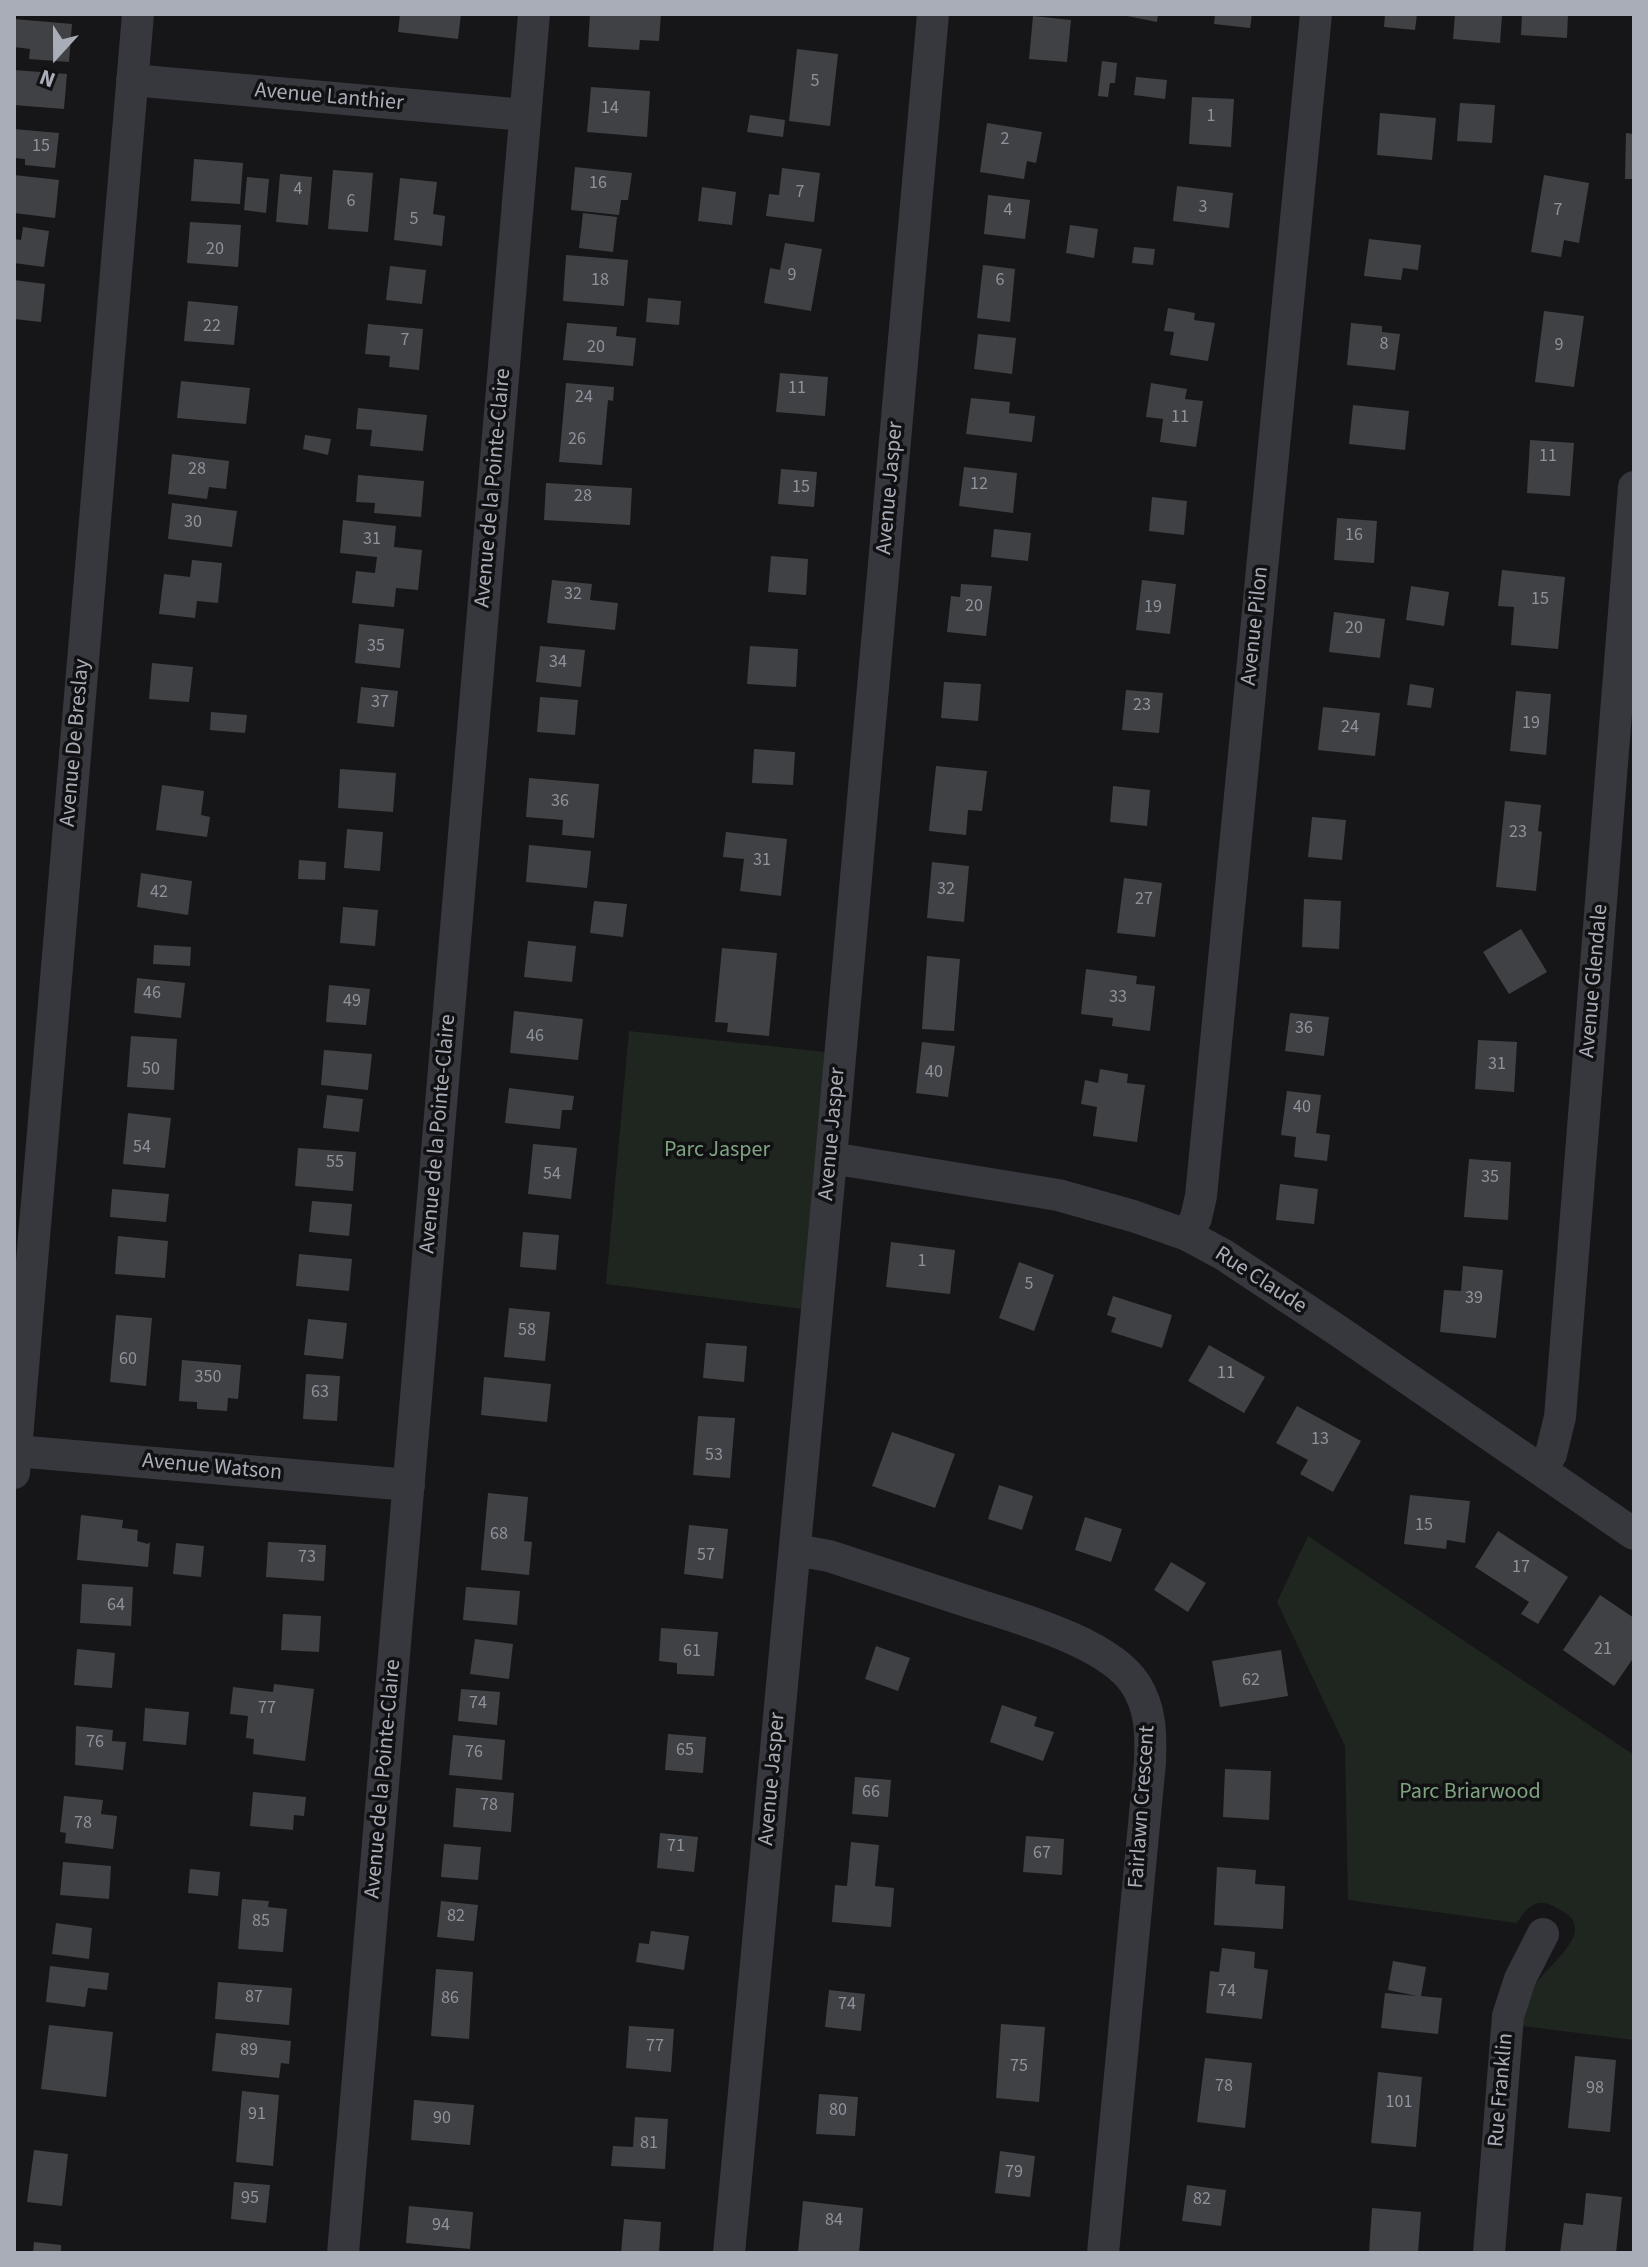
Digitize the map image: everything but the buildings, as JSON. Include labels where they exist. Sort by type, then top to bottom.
[{"type":"street","name":"Avenue De Breslay","points":[[15,1462],[138,14]]},
{"type":"street","name":"Avenue de la Pointe-Claire","points":[[343,2253],[534,14]]},
{"type":"street","name":"Avenue Jasper","points":[[729,2253],[933,14]]},
{"type":"street","name":"Avenue Pilon","points":[[1187,1235],[1196,1218],[1201,1196],[1316,14]]},
{"type":"street","name":"Avenue Lanthier","points":[[132,80],[525,115]]},
{"type":"street","name":"Avenue Glendale","points":[[1541,1470],[1551,1454],[1560,1417],[1634,487]]},
{"type":"street","name":"Rue Claude","points":[[831,1158],[1058,1195],[1187,1235],[1224,1255],[1340,1332],[1634,1534]]},
{"type":"street","name":"Avenue Watson","points":[[15,1462],[409,1485]]},
{"type":"street","name":"Fairlawn Crescent","points":[[795,1550],[829,1556],[1078,1641],[1123,1669],[1144,1700],[1150,1718],[1150,1762],[1103,2253]]},
{"type":"street","name":"Rue Franklin","points":[[1489,2253],[1508,2016],[1520,1979],[1543,1934]]},
{"type":"green space","name":"Parc Jasper","points":[[629,1031],[826,1052],[802,1309],[606,1284]]},
{"type":"green space","name":"Parc Briarwood","points":[[1308,1536],[1634,1755],[1634,2040],[1522,2026],[1532,1990],[1565,1950],[1575,1929],[1572,1920],[1554,1906],[1535,1904],[1526,1910],[1517,1923],[1348,1900],[1345,1746],[1277,1602]]}]
